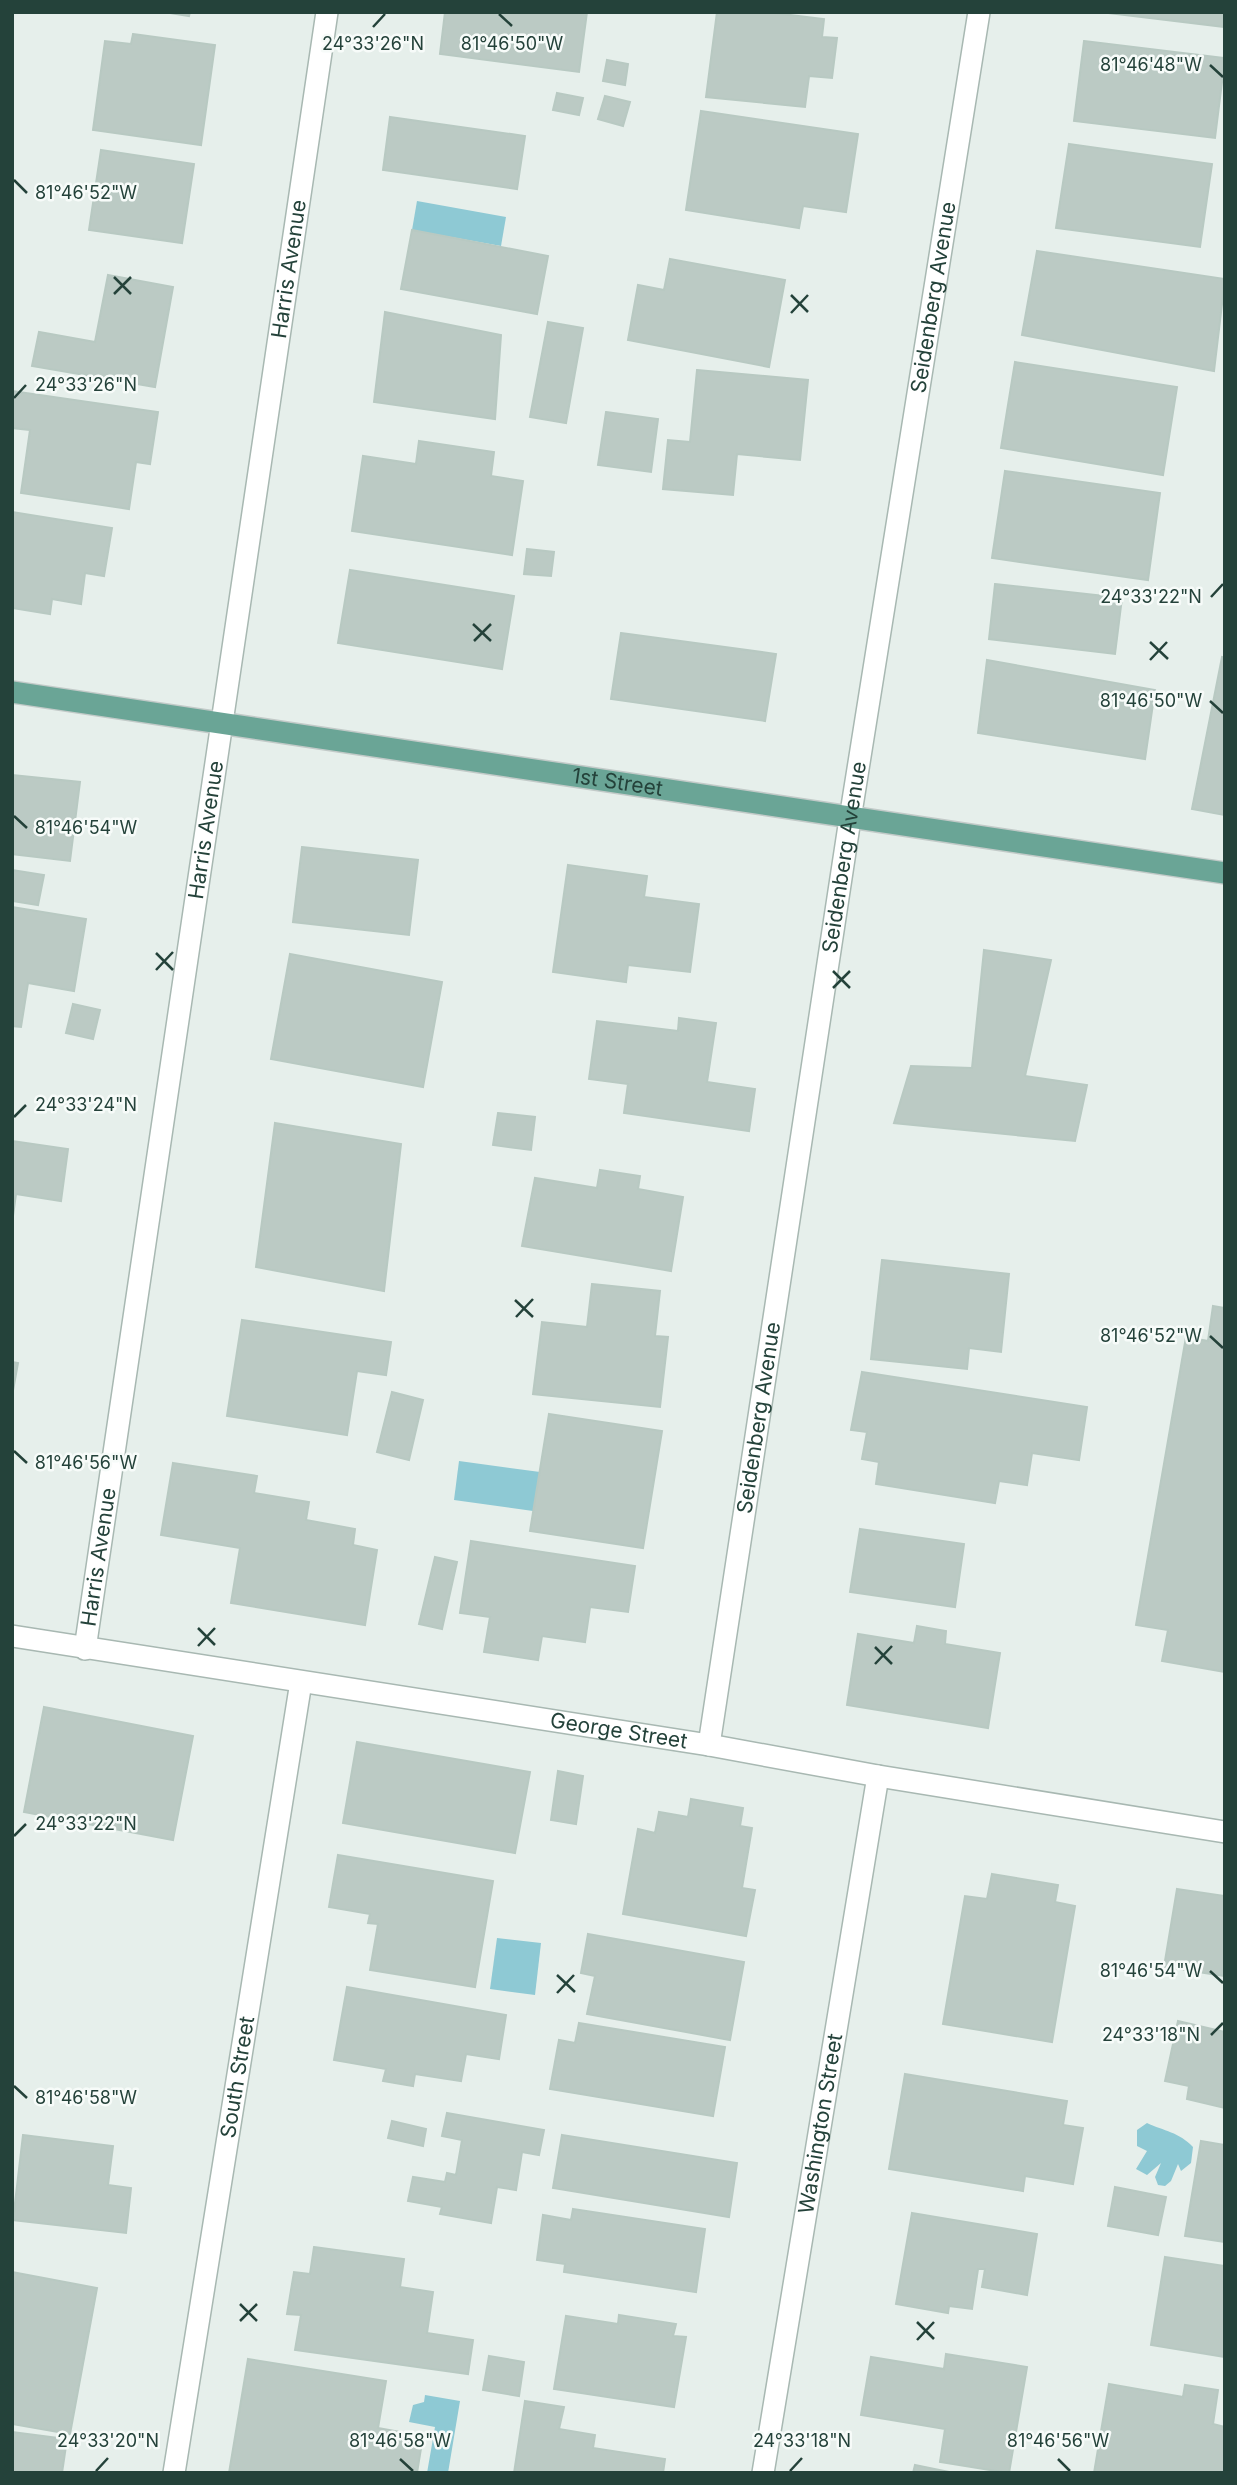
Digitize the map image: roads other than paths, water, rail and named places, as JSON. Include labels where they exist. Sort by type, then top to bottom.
[{"type":"main road","name":"1st Street","points":[[12,692],[1225,873]]},
{"type":"street","name":"Harris Avenue","points":[[85,1649],[327,12]]},
{"type":"street","name":"Seidenberg Avenue","points":[[709,1745],[850,819],[979,12]]},
{"type":"street","name":"George Street","points":[[12,1636],[709,1745],[878,1776],[1225,1832]]},
{"type":"street","name":"South Street","points":[[174,2473],[302,1682]]},
{"type":"street","name":"Washington Street","points":[[763,2473],[878,1776]]},
{"type":"water","points":[[417,201],[506,217],[501,246],[412,230]]},
{"type":"water","points":[[459,1461],[540,1472],[533,1511],[454,1500]]},
{"type":"water","points":[[497,1938],[541,1943],[535,1995],[490,1989]]},
{"type":"water","points":[[1147,2123],[1177,2135],[1193,2147],[1191,2163],[1181,2171],[1178,2164],[1171,2181],[1165,2186],[1158,2185],[1155,2177],[1161,2163],[1147,2175],[1136,2169],[1147,2151],[1137,2146],[1137,2130]]},
{"type":"water","points":[[425,2395],[460,2401],[448,2473],[427,2473],[435,2427],[409,2422],[413,2405],[424,2402]]}]
